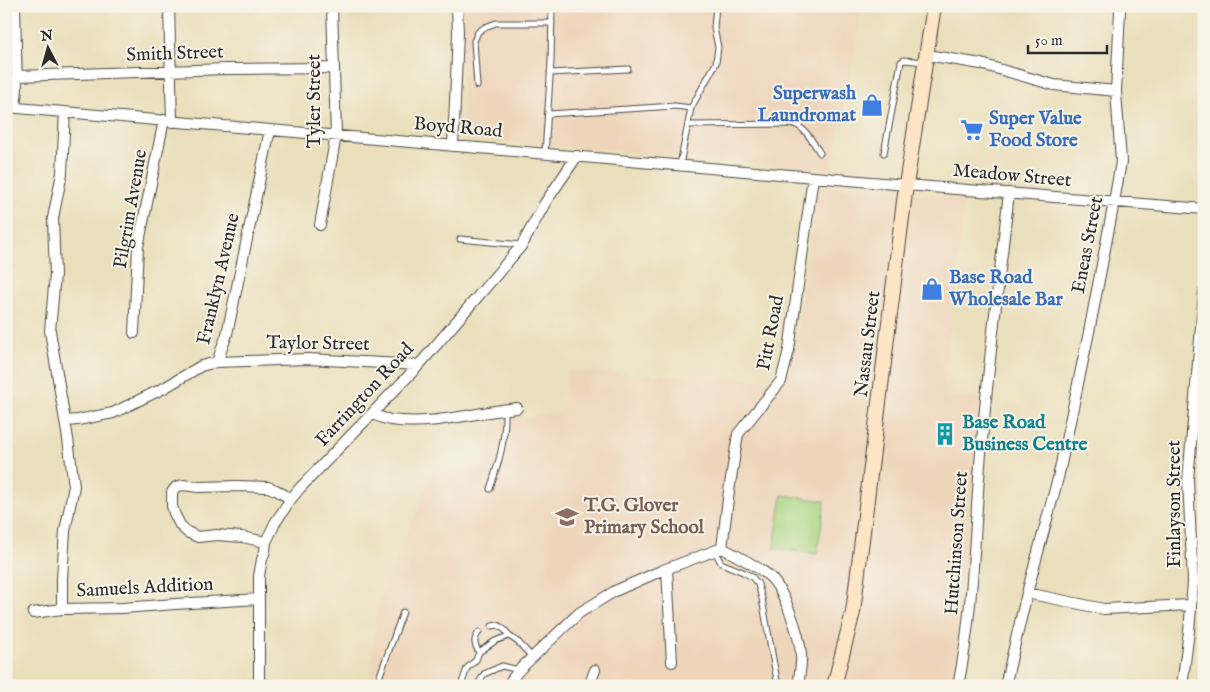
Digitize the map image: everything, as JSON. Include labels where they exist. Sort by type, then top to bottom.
[{"type":"main road","name":"Nassau Street","points":[[834,686],[853,612],[906,185],[934,6]]},
{"type":"street","points":[[11,107],[17,89],[15,6]]},
{"type":"street","name":"Pilgrim Avenue","points":[[134,333],[138,247],[168,121],[170,6]]},
{"type":"street","name":"Tyler Street","points":[[320,225],[336,135],[332,6]]},
{"type":"street","points":[[453,146],[458,33],[457,6]]},
{"type":"street","name":"Eneas Street","points":[[1005,686],[1027,593],[1058,478],[1089,332],[1121,162],[1116,91],[1120,11]]},
{"type":"street","points":[[926,58],[981,64],[1054,85],[1116,91]]},
{"type":"street","name":"Smith Street","points":[[17,76],[334,68]]},
{"type":"street","name":"Boyd Road","points":[[11,107],[906,185]]},
{"type":"street","points":[[62,609],[65,531],[74,486],[50,331],[55,275],[53,218],[62,174],[66,112]]},
{"type":"street","name":"Franklyn Avenue","points":[[65,421],[113,413],[164,388],[201,366],[217,362],[228,334],[270,130]]},
{"type":"street","name":"Farrington Road","points":[[259,686],[259,576],[266,542],[275,523],[300,488],[418,365],[522,245],[545,203],[578,156]]},
{"type":"street","name":"Pitt Road","points":[[719,549],[738,434],[781,381],[787,358],[813,177]]},
{"type":"street","name":"Meadow Street","points":[[906,185],[1204,209]]},
{"type":"street","name":"Hutchinson Street","points":[[958,686],[965,654],[981,453],[1009,193]]},
{"type":"street","name":"Finlayson Street","points":[[1182,686],[1193,582],[1188,480],[1204,292]]},
{"type":"street","name":"Taylor Street","points":[[217,362],[308,359],[418,365]]},
{"type":"street","points":[[372,414],[389,420],[417,421],[463,417],[517,408]]},
{"type":"street","points":[[266,542],[242,536],[216,535],[198,537],[188,532],[180,525],[174,513],[172,492],[176,487],[183,485],[199,487],[268,487],[291,499]]},
{"type":"street","points":[[507,686],[518,670],[579,613],[615,591],[667,568],[719,549],[745,560],[770,577],[781,592],[794,623],[801,655],[798,686]]},
{"type":"street","points":[[667,568],[672,662]]},
{"type":"street","points":[[1193,582],[1204,580]]},
{"type":"street","points":[[1027,593],[1104,609],[1191,605]]},
{"type":"street","name":"Samuels Addition","points":[[33,613],[62,609],[123,608],[259,599]]},
{"type":"street","points":[[589,686],[595,670]]},
{"type":"lane","points":[[545,154],[552,6]]},
{"type":"lane","points":[[680,165],[691,108],[716,63],[718,47],[714,28],[716,6]]},
{"type":"lane","points":[[477,86],[474,41],[478,32],[496,23],[552,23]]},
{"type":"lane","points":[[884,153],[901,62],[904,60],[926,58]]},
{"type":"lane","points":[[550,73],[628,69]]},
{"type":"lane","points":[[548,114],[675,106],[691,108]]},
{"type":"lane","points":[[688,125],[794,124],[803,129],[820,153]]},
{"type":"lane","points":[[460,239],[522,245]]},
{"type":"lane","points":[[490,489],[499,463],[506,426],[505,409]]},
{"type":"lane","points":[[719,549],[721,563],[752,577],[758,584],[778,686]]},
{"type":"lane","points":[[376,686],[403,612]]},
{"type":"lane","points":[[492,626],[498,625],[505,630],[508,636],[518,642],[532,657]]},
{"type":"lane","points":[[479,632],[474,641],[480,652]]},
{"type":"lane","points":[[461,686],[467,668],[476,660],[480,652],[495,641],[508,636]]},
{"type":"lane","points":[[477,686],[484,674],[502,666],[518,670]]},
{"type":"shaded area","points":[[459,6],[863,6],[832,169],[464,138]]},
{"type":"shaded area","points":[[819,185],[965,199],[943,395],[980,398],[957,653],[950,686],[370,686],[377,605],[434,470],[485,468],[495,421],[561,413],[567,370],[787,381],[799,319]]},
{"type":"green space","points":[[782,495],[825,501],[817,554],[774,548]]},
{"type":"place","name":"Superwash Laundromat","points":[[872,105]]},
{"type":"place","name":"Super Value Food Store","points":[[972,130]]},
{"type":"place","name":"Base Road Wholesale Bar","points":[[932,289]]},
{"type":"place","name":"Base Road Business Centre","points":[[945,434]]},
{"type":"place","name":"T.G. Glover Primary School","points":[[567,517]]}]
